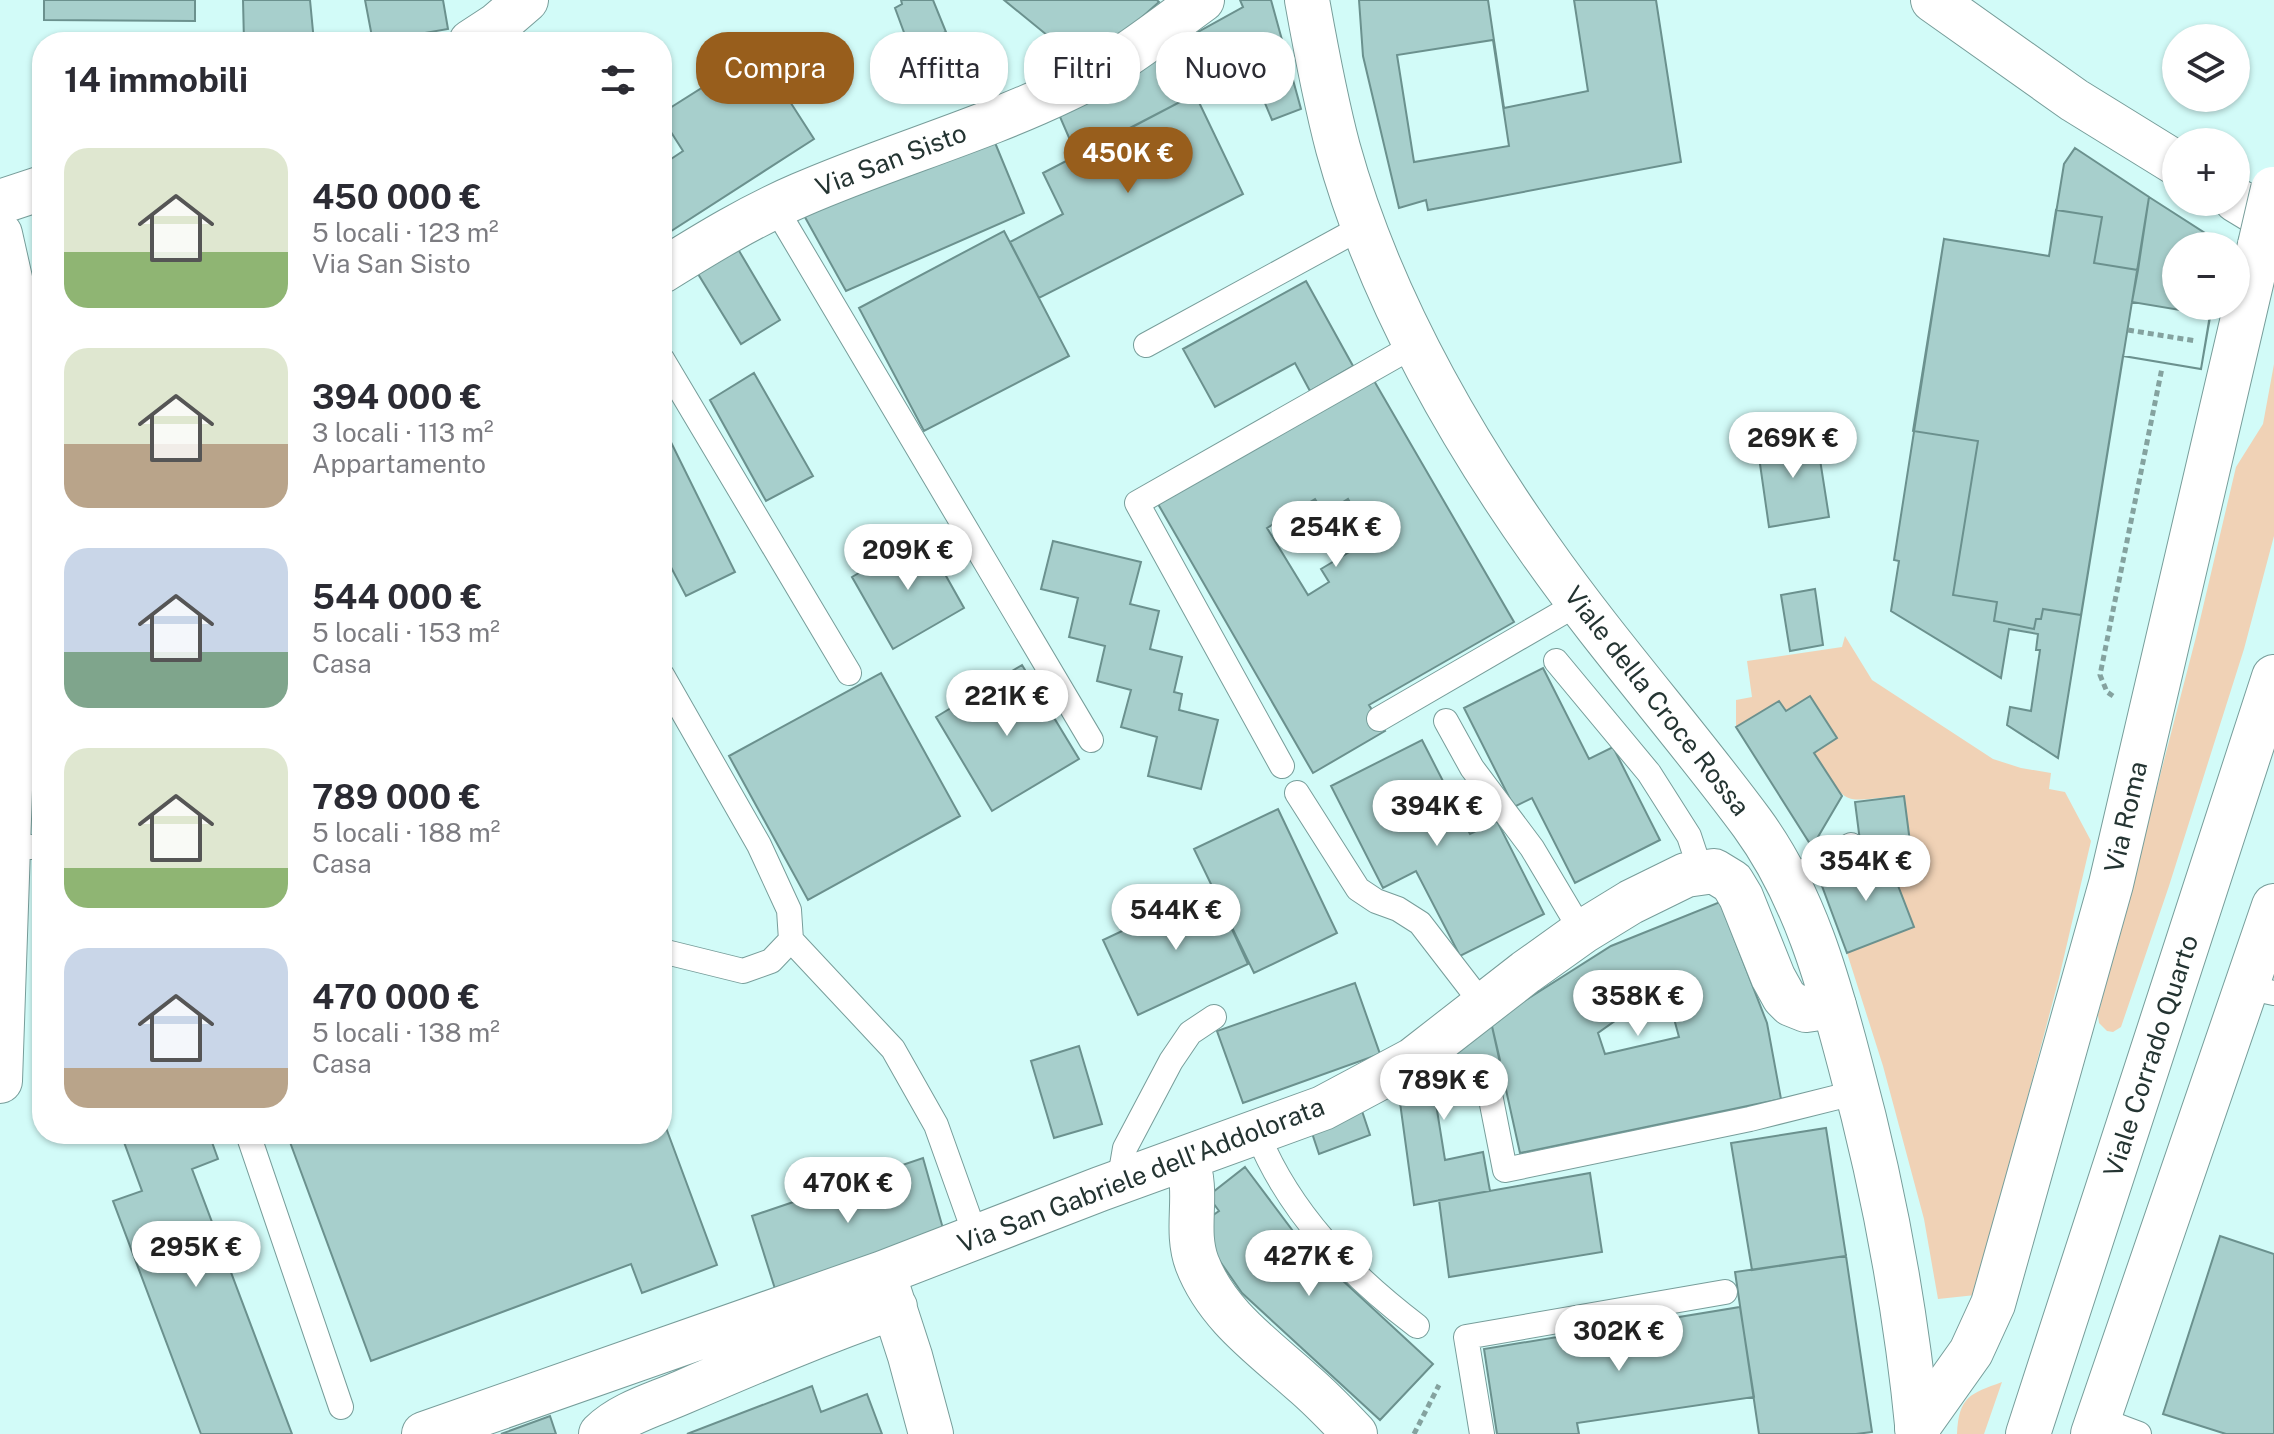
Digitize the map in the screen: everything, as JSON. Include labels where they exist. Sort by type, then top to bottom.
[{"type":"street","points":[[485,32],[526,0]]},
{"type":"street","name":"Via San Sisto","points":[[672,265],[737,225],[801,195],[1018,112],[1067,90],[1130,53],[1202,0]]},
{"type":"street","points":[[1933,0],[2084,107],[2162,154]]},
{"type":"street","name":"Viale della Croce Rossa","points":[[1310,10],[1338,148],[1364,226],[1415,345],[1519,520],[1773,855],[1812,937],[1858,1092],[1893,1247],[1917,1431]]},
{"type":"street","points":[[0,202],[32,191]]},
{"type":"street","name":"Via Roma","points":[[1917,1431],[1971,1352],[1993,1304],[2111,884],[2263,208]]},
{"type":"street","points":[[0,234],[11,283],[14,325],[6,592],[19,643],[7,778],[25,847],[0,1081]]},
{"type":"street","name":"Viale Corrado Quarto","points":[[2028,1434],[2274,677]]},
{"type":"street","points":[[7,778],[20,728],[32,707]]},
{"type":"street","points":[[1701,872],[1718,872],[1732,882],[1773,977],[1787,1001],[1794,1007],[1806,1010],[1834,1006]]},
{"type":"street","name":"Via San Gabriele dell'Addolorata","points":[[424,1434],[889,1290],[976,1237],[1323,1108],[1413,1060],[1582,932],[1657,888],[1701,872]]},
{"type":"street","points":[[2096,1426],[2260,990],[2274,906]]},
{"type":"street","points":[[1186,1159],[1194,1186],[1191,1238],[1195,1257],[1210,1291],[1241,1328],[1332,1409],[1355,1434]]},
{"type":"street","points":[[601,1434],[609,1425],[641,1410],[853,1321],[889,1290],[931,1434]]},
{"type":"lane","points":[[775,207],[1091,740]]},
{"type":"lane","points":[[1146,345],[1364,226]]},
{"type":"lane","points":[[1282,766],[1137,503],[1415,345]]},
{"type":"lane","points":[[672,376],[849,673]]},
{"type":"lane","points":[[1379,719],[1579,603]]},
{"type":"lane","points":[[1556,661],[1649,773],[1682,824],[1695,849],[1701,872]]},
{"type":"lane","points":[[672,693],[759,845],[789,910],[791,940],[893,1049],[936,1125],[976,1237]]},
{"type":"lane","points":[[1446,721],[1472,768],[1532,848],[1582,932]]},
{"type":"lane","points":[[1297,793],[1358,889],[1420,923],[1484,1006]]},
{"type":"lane","points":[[1787,881],[1851,845]]},
{"type":"lane","points":[[672,953],[743,971],[771,961],[791,940]]},
{"type":"lane","points":[[1119,1183],[1125,1148],[1171,1061],[1190,1033],[1214,1017]]},
{"type":"lane","points":[[1488,1084],[1505,1170],[1750,1119],[1858,1092]]},
{"type":"lane","points":[[1257,1133],[1282,1184],[1310,1224],[1358,1278],[1417,1326]]},
{"type":"lane","points":[[251,1144],[341,1407]]},
{"type":"lane","points":[[1482,1434],[1466,1337],[1725,1292]]},
{"type":"lane","points":[[2096,1426],[2139,1434]]},
{"type":"path","points":[[2128,330],[2205,342]]},
{"type":"path","points":[[2152,706],[2120,700],[2107,692],[2100,675],[2162,368]]},
{"type":"path","points":[[1414,1434],[1431,1404],[1441,1377],[1433,1343],[1417,1326]]},
{"type":"shaded area","points":[[2274,364],[2274,536],[2244,649],[2169,886],[2121,1027],[2113,1032],[2107,1031],[2099,1023],[2098,1015],[2196,637],[2236,467],[2263,424]]},
{"type":"shaded area","points":[[1845,636],[1872,680],[1993,759],[2051,773],[2049,789],[2065,792],[2091,841],[2059,978],[1997,1213],[1985,1294],[1938,1299],[1924,1219],[1883,1066],[1847,953],[1914,927],[1885,853],[1863,861],[1861,849],[1904,796],[1856,799],[1841,793],[1814,753],[1836,738],[1810,696],[1786,711],[1779,701],[1736,727],[1736,700],[1752,697],[1747,661],[1842,647]]},
{"type":"shaded area","points":[[2002,1382],[1984,1434],[1957,1434],[1960,1412],[1968,1398]]},
{"type":"building","points":[[44,0],[195,0],[195,21],[44,20]]},
{"type":"building","points":[[243,0],[310,0],[313,32],[244,32]]},
{"type":"building","points":[[365,0],[443,0],[448,29],[371,32]]},
{"type":"building","points":[[901,0],[933,0],[946,32],[904,32],[895,8],[902,4]]},
{"type":"building","points":[[1004,0],[1159,2],[1125,32],[1043,32]]},
{"type":"building","points":[[1240,0],[1271,0],[1280,32],[1198,32],[1243,7]]},
{"type":"building","points":[[1359,0],[1488,0],[1504,108],[1588,91],[1574,0],[1656,0],[1681,162],[1428,210],[1426,200],[1399,208],[1363,56]]},
{"type":"building","points":[[1493,40],[1509,146],[1414,162],[1397,55]]},
{"type":"building","points":[[1156,55],[1156,104],[1176,104],[1077,156],[1057,110],[1068,104],[1140,104],[1140,64]]},
{"type":"building","points":[[1295,87],[1301,109],[1272,120],[1265,104],[1295,104]]},
{"type":"building","points":[[696,92],[696,104],[792,104],[814,139],[672,231],[672,158],[683,151],[672,134],[672,107]]},
{"type":"building","points":[[1176,104],[1200,104],[1243,194],[1039,298],[1010,242],[1063,214],[1043,173]]},
{"type":"building","points":[[991,133],[1024,213],[846,291],[801,210]]},
{"type":"building","points":[[2075,148],[2149,197],[2058,758],[2007,725],[2010,707],[2031,711],[2040,650],[2036,650],[2038,634],[2009,629],[2001,678],[1891,611],[1899,561],[1894,560],[1944,239],[2049,256],[2064,164]]},
{"type":"building","points":[[2149,197],[2162,205],[2162,216],[2179,216],[2203,232],[2162,232],[2162,320],[2210,320],[2201,369],[2123,356],[2081,615],[2043,609],[2034,629],[1994,621],[1997,602],[1953,595],[1978,441],[1913,431],[1944,239],[2049,256],[2056,210],[2102,217],[2094,263],[2138,270]]},
{"type":"building","points":[[2056,210],[2102,217],[2094,263],[2138,270],[2132,302],[2162,307],[2162,320],[2209,320],[2201,369],[2123,356],[2081,615],[2043,609],[2034,629],[1994,621],[1997,602],[1953,595],[1978,441],[1913,431],[1944,239],[2049,256]]},
{"type":"building","points":[[1004,231],[1069,356],[924,431],[859,308]]},
{"type":"building","points":[[735,244],[780,320],[741,344],[695,269]]},
{"type":"building","points":[[1306,281],[1353,366],[1310,391],[1295,363],[1215,407],[1183,349]]},
{"type":"building","points":[[754,373],[813,476],[766,501],[710,400]]},
{"type":"building","points":[[1373,379],[1514,622],[1369,705],[1385,731],[1313,773],[1158,504]],"holes":[[[1315,499],[1324,514],[1348,499],[1371,539],[1321,569],[1329,582],[1308,595],[1267,528]]]},
{"type":"building","points":[[1816,434],[1829,517],[1769,527],[1757,443]]},
{"type":"building","points":[[672,444],[735,572],[686,596],[672,569]]},
{"type":"building","points":[[923,535],[964,608],[893,649],[852,577]]},
{"type":"building","points":[[1053,541],[1141,562],[1130,604],[1159,611],[1150,649],[1182,657],[1174,692],[1182,694],[1179,710],[1218,720],[1201,789],[1148,776],[1157,737],[1121,727],[1131,690],[1097,681],[1105,646],[1069,637],[1078,598],[1041,589]]},
{"type":"building","points":[[1815,589],[1823,645],[1790,651],[1781,595]]},
{"type":"building","points":[[1022,665],[1079,759],[992,811],[936,717]]},
{"type":"building","points":[[1543,668],[1589,759],[1613,747],[1660,840],[1575,883],[1532,798],[1514,807],[1464,708]]},
{"type":"building","points":[[881,673],[960,816],[808,900],[729,756]]},
{"type":"building","points":[[1810,696],[1837,738],[1814,753],[1842,796],[1812,847],[1736,727],[1779,701],[1786,711]]},
{"type":"building","points":[[1422,740],[1470,834],[1497,821],[1544,914],[1460,956],[1416,871],[1383,888],[1331,786]]},
{"type":"building","points":[[1904,796],[1910,842],[1861,849],[1855,802]]},
{"type":"building","points":[[1278,809],[1337,933],[1254,973],[1194,849]]},
{"type":"building","points":[[1885,852],[1914,927],[1847,953],[1819,878]]},
{"type":"building","points":[[1213,888],[1248,964],[1138,1015],[1103,940]]},
{"type":"building","points":[[1720,902],[1767,1023],[1781,1099],[1520,1153],[1491,1022],[1611,946]],"holes":[[[1667,993],[1679,1037],[1605,1054],[1598,1033],[1643,1001]]]},
{"type":"building","points":[[1355,983],[1380,1054],[1243,1103],[1217,1031]]},
{"type":"building","points":[[1491,1022],[1500,1060],[1436,1104],[1445,1160],[1483,1152],[1490,1191],[1414,1205],[1398,1088]]},
{"type":"building","points":[[1079,1046],[1102,1124],[1054,1138],[1031,1061]]},
{"type":"building","points":[[1361,1108],[1370,1135],[1319,1154],[1310,1127]]},
{"type":"building","points":[[1826,1128],[1846,1256],[1752,1270],[1731,1143]]},
{"type":"building","points":[[125,1144],[213,1144],[218,1159],[192,1169],[292,1434],[201,1434],[113,1201],[142,1191]]},
{"type":"building","points":[[291,1144],[672,1144],[717,1265],[642,1293],[631,1264],[371,1361]]},
{"type":"building","points":[[923,1158],[944,1232],[776,1292],[752,1216]]},
{"type":"building","points":[[1245,1167],[1302,1243],[1433,1364],[1380,1420],[1242,1293],[1196,1227],[1219,1211],[1208,1196]]},
{"type":"building","points":[[1590,1173],[1602,1252],[1449,1277],[1439,1200]]},
{"type":"building","points":[[2220,1236],[2274,1254],[2274,1434],[2226,1434],[2163,1414]]},
{"type":"building","points":[[1846,1256],[1872,1432],[1759,1434],[1735,1272]]},
{"type":"building","points":[[1740,1307],[1754,1397],[1577,1423],[1579,1434],[1497,1434],[1484,1349]]},
{"type":"building","points":[[812,1386],[821,1412],[867,1394],[882,1434],[687,1434]]},
{"type":"building","points":[[550,1416],[556,1434],[501,1434]]}]
